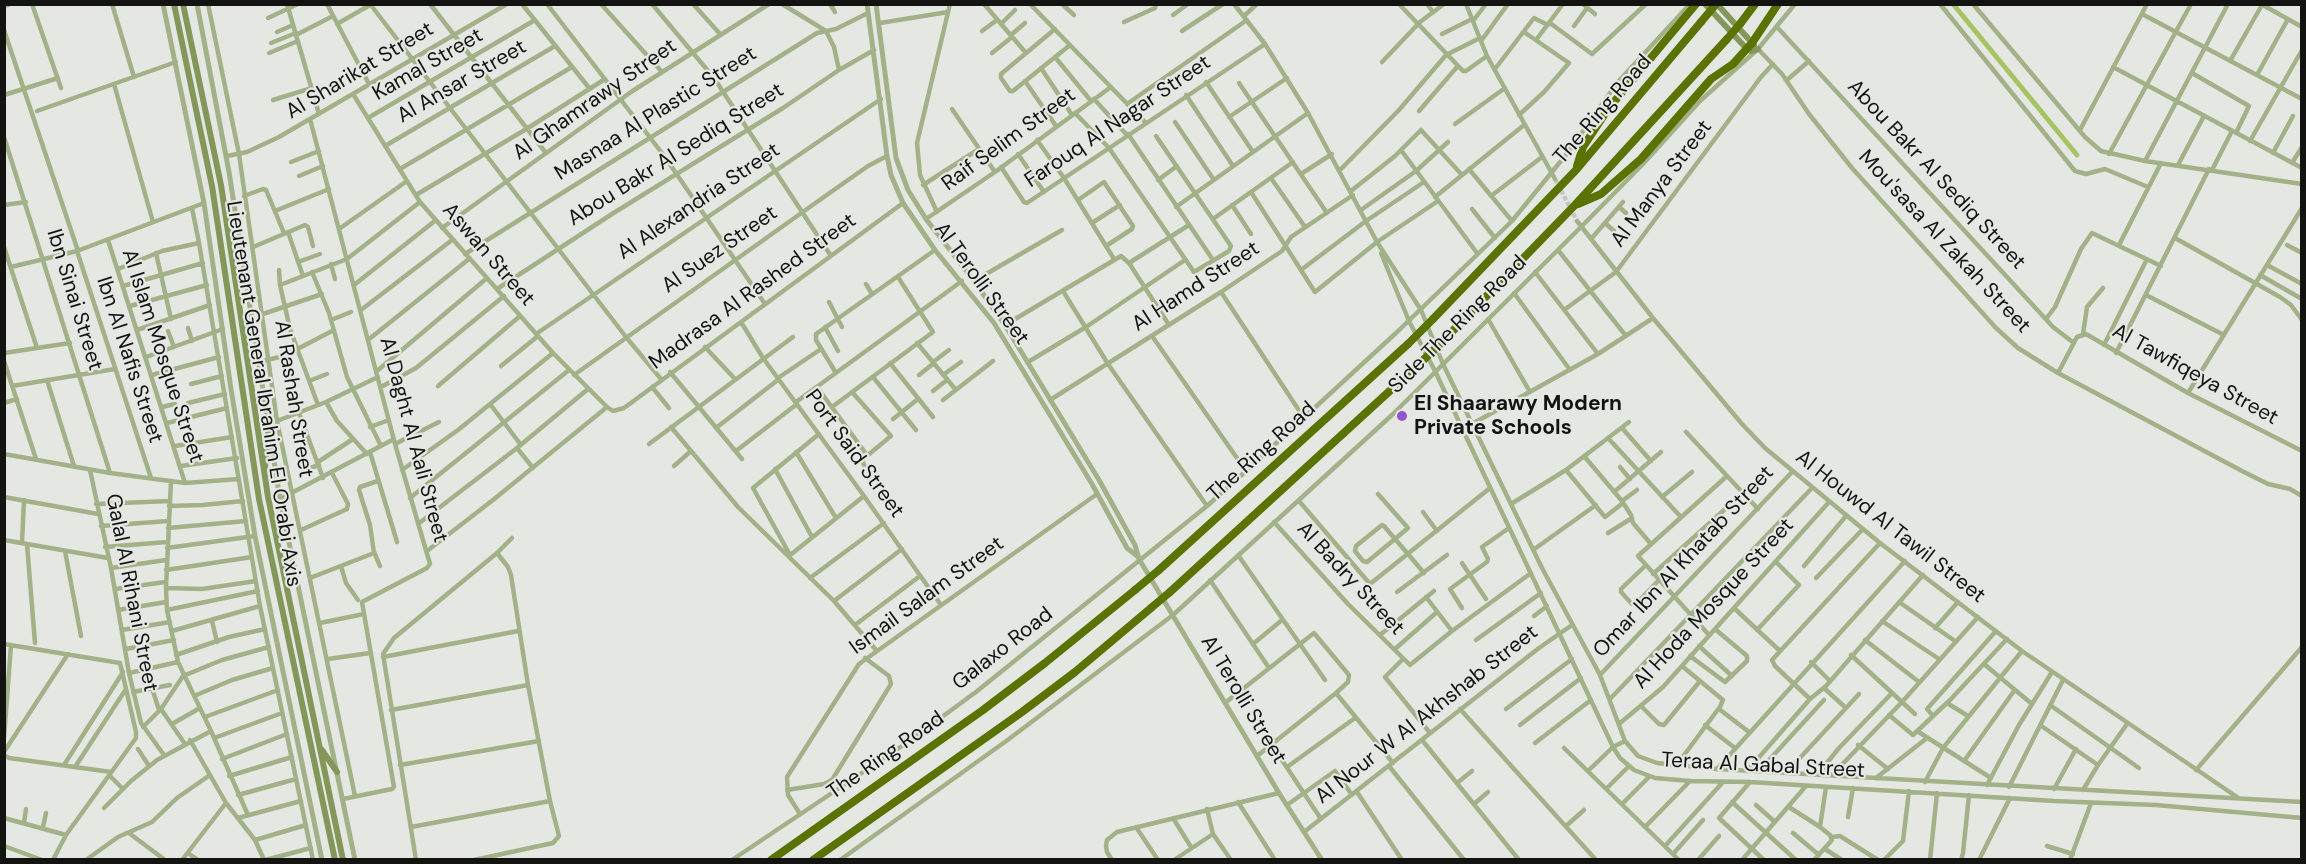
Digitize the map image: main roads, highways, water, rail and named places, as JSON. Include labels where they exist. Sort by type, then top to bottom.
[{"type":"highway","points":[[1576,170],[1583,147],[1608,109],[1696,4]]},
{"type":"highway","name":"The Ring Road","points":[[771,860],[983,710],[1045,663],[1159,570],[1433,319],[1576,170],[1717,4]]},
{"type":"highway","name":"The Ring Road","points":[[813,860],[1022,712],[1075,672],[1170,592],[1440,344],[1575,205],[1727,39],[1755,4]]},
{"type":"highway","points":[[1575,205],[1601,194],[1622,178],[1660,139],[1711,79],[1733,64],[1749,46],[1778,4]]},
{"type":"main road","name":"Lieutenant General Ibrahim El Orabi Axis","points":[[174,4],[210,178],[259,499],[335,860]]},
{"type":"main road","name":"Lieutenant General Ibrahim El Orabi Axis","points":[[183,4],[221,184],[264,476],[344,860]]},
{"type":"main road","points":[[1705,4],[1754,51],[1758,49]]},
{"type":"main road","points":[[1717,4],[1749,46]]},
{"type":"main road","points":[[264,476],[268,433]]},
{"type":"main road","points":[[321,748],[337,772]]},
{"type":"waterway","points":[[1953,4],[2077,155]]},
{"type":"tunnel","points":[[1555,179],[1577,221]]},
{"type":"place","name":"El Shaarawy Modern Private Schools","points":[[1402,416]]}]
